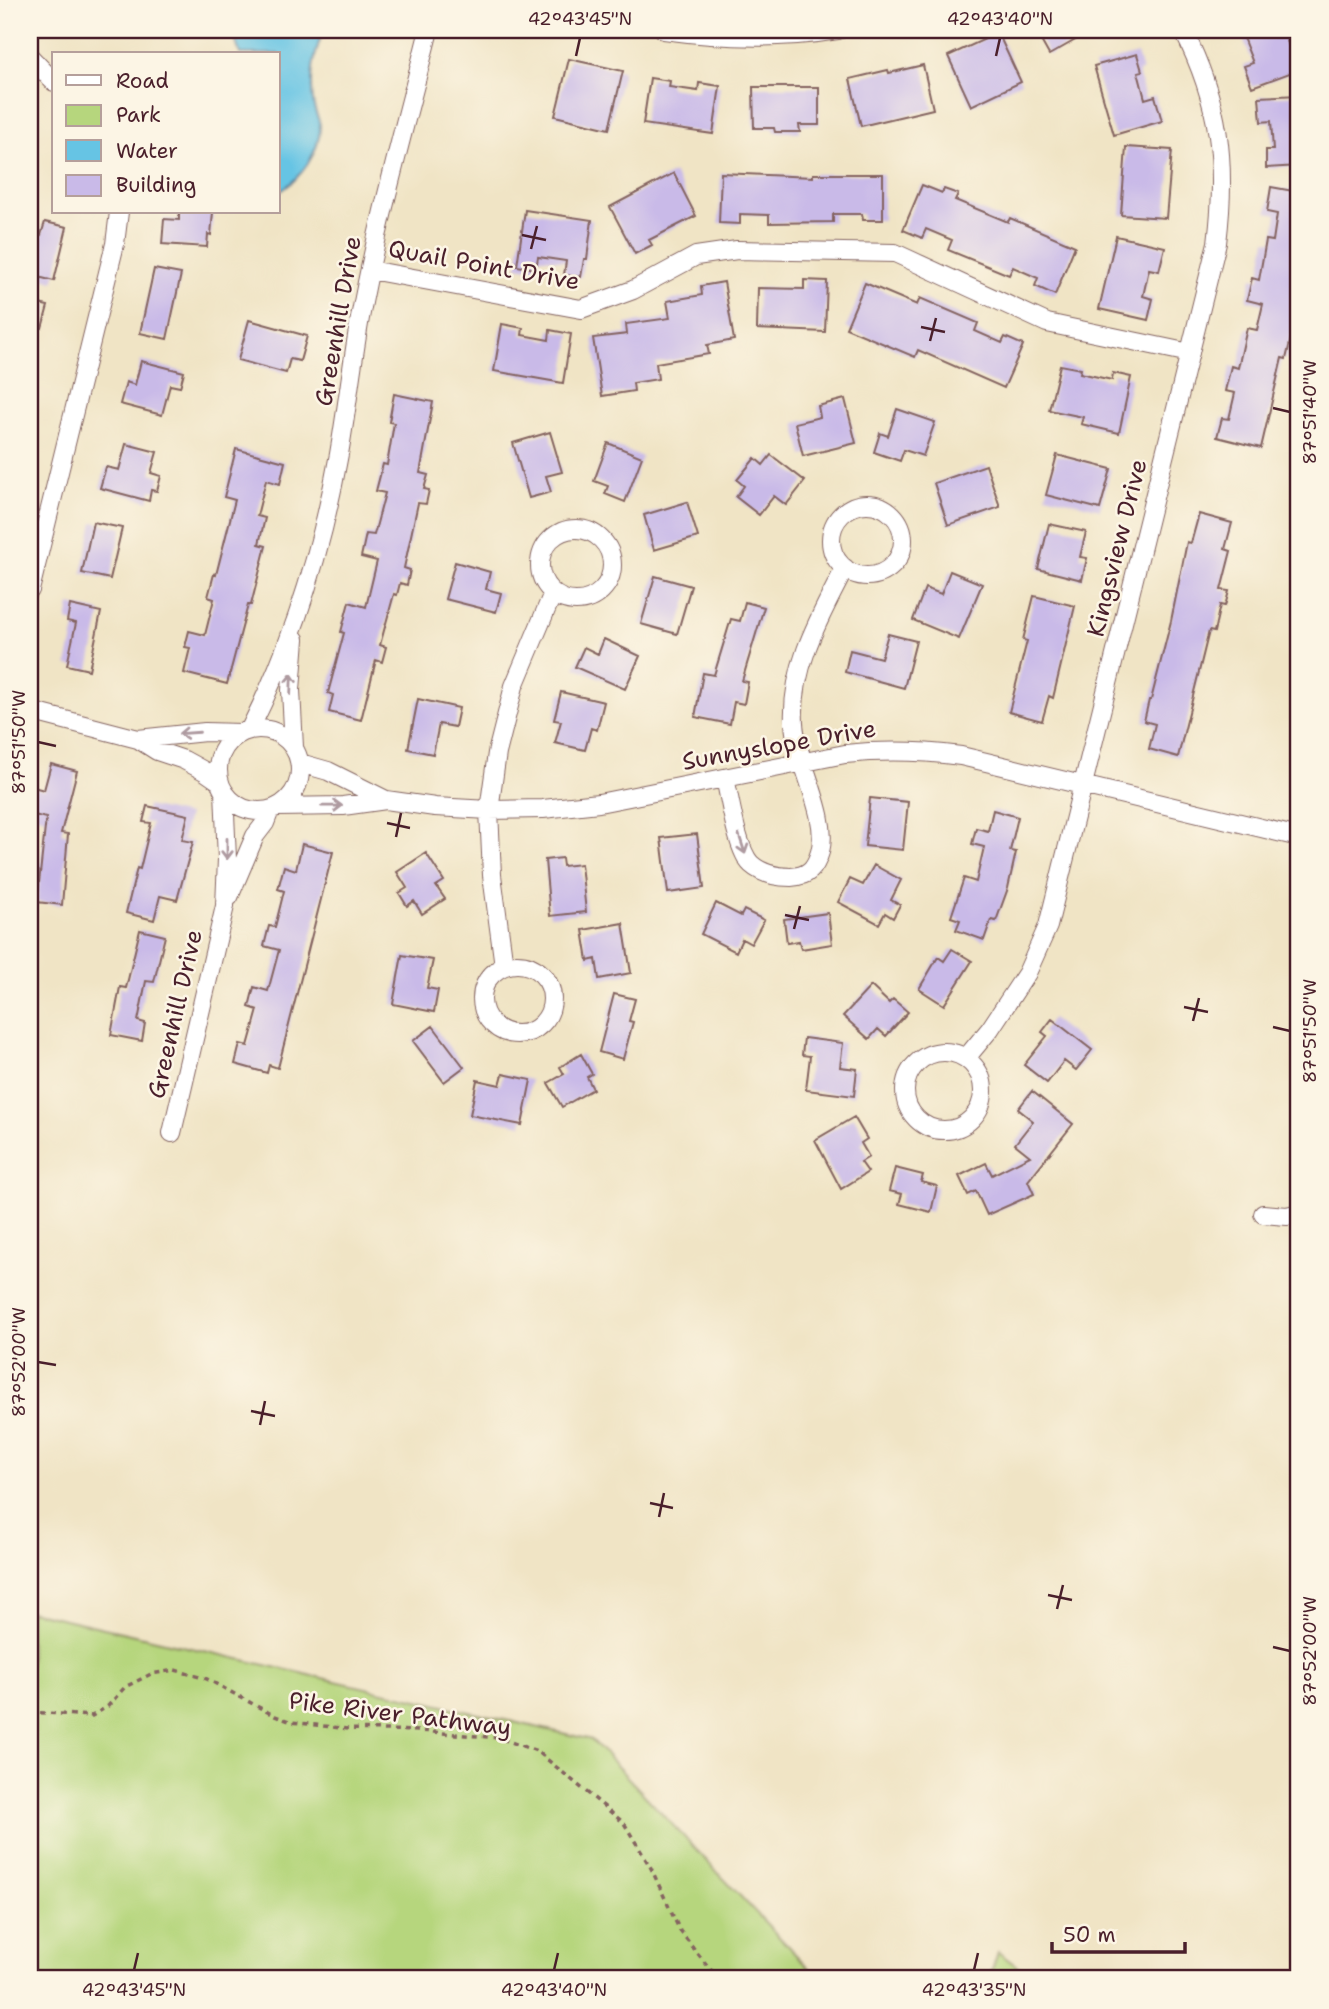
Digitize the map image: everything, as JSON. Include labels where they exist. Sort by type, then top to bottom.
[{"type":"street","name":"Greenhill Drive","points":[[246,731],[270,690],[297,622],[339,455],[370,270],[429,30]]},
{"type":"street","points":[[664,30],[709,36],[757,38],[839,30]]},
{"type":"street","name":"Kingsview Drive","points":[[966,1058],[990,1029],[1027,973],[1048,926],[1217,243],[1222,203],[1222,163],[1217,122],[1207,86],[1182,30]]},
{"type":"street","points":[[30,57],[52,80]]},
{"type":"street","points":[[30,590],[115,244],[119,214]]},
{"type":"street","name":"Quail Point Drive","points":[[370,270],[581,309],[632,290],[695,256],[737,250],[895,253],[1047,323],[1190,353]]},
{"type":"street","points":[[870,504],[890,512],[898,522],[902,534],[898,558],[891,567],[880,574],[867,576],[855,574],[845,568],[832,549],[831,538],[839,517],[848,510],[870,504]]},
{"type":"street","points":[[567,530],[589,532],[598,537],[607,547],[611,559],[607,583],[588,599],[564,599],[553,593],[541,574],[540,563],[548,542],[567,530]]},
{"type":"street","points":[[725,778],[742,848],[750,863],[764,872],[781,877],[802,876],[815,868],[821,849],[820,824],[794,725],[795,686],[809,641],[845,568]]},
{"type":"street","points":[[504,966],[492,875],[489,810],[497,753],[514,686],[553,593]]},
{"type":"street","name":"Greenhill Drive","points":[[297,622],[291,690],[297,755]]},
{"type":"street","points":[[30,711],[138,739],[157,751],[195,766],[221,786],[239,806],[249,810],[274,808],[295,791],[300,780],[297,755],[276,732],[263,728],[138,739]]},
{"type":"street","points":[[221,786],[219,758],[225,747],[246,731]]},
{"type":"street","name":"Sunnyslope Drive","points":[[274,808],[343,806],[386,800],[435,807],[543,809],[598,803],[845,754],[884,750],[925,751],[961,756],[1299,837]]},
{"type":"street","name":"Sunnyslope Drive","points":[[297,755],[386,800]]},
{"type":"street","name":"Greenhill Drive","points":[[221,786],[227,834],[225,906]]},
{"type":"street","name":"Greenhill Drive","points":[[172,1133],[225,906],[255,836],[274,808]]},
{"type":"street","points":[[516,963],[528,965],[547,979],[552,990],[550,1014],[543,1024],[533,1031],[521,1035],[499,1030],[490,1023],[484,1013],[482,991],[487,980],[504,966],[516,963]]},
{"type":"street","points":[[943,1051],[966,1058],[976,1067],[984,1093],[973,1118],[962,1126],[949,1130],[935,1129],[923,1124],[907,1105],[906,1081],[911,1069],[930,1054],[943,1051]]},
{"type":"street","points":[[1263,1214],[1287,1216],[1299,1213]]},
{"type":"path","name":"Pike River Pathway","points":[[30,1712],[92,1716],[108,1706],[125,1687],[151,1674],[175,1670],[207,1679],[292,1723],[499,1738],[537,1751],[624,1823],[651,1868],[680,1931],[718,1979]]},
{"type":"green space","points":[[30,1611],[592,1740],[819,1979],[30,1979]]},
{"type":"green space","points":[[998,1952],[1034,1979],[989,1979]]},
{"type":"water","points":[[229,30],[323,30],[312,76],[314,107],[320,126],[317,146],[301,173],[280,191],[280,52],[239,52],[233,33]]},
{"type":"building","points":[[1035,30],[1093,30],[1049,55]]},
{"type":"building","points":[[1240,30],[1283,30],[1298,70],[1252,87],[1244,66],[1253,63]]},
{"type":"building","points":[[998,33],[1021,82],[971,106],[948,56]]},
{"type":"building","points":[[1137,54],[1142,71],[1138,72],[1145,99],[1155,96],[1162,121],[1114,135],[1094,66]]},
{"type":"building","points":[[569,59],[623,71],[609,129],[555,116]]},
{"type":"building","points":[[923,65],[933,109],[861,126],[850,79]]},
{"type":"building","points":[[650,78],[670,81],[669,87],[698,91],[699,83],[720,86],[713,134],[643,124]]},
{"type":"building","points":[[753,87],[819,87],[819,125],[799,125],[800,132],[775,132],[774,128],[754,128]]},
{"type":"building","points":[[1299,95],[1299,166],[1266,168],[1266,150],[1273,150],[1271,121],[1261,122],[1259,97]]},
{"type":"building","points":[[1126,147],[1172,150],[1166,218],[1121,215]]},
{"type":"building","points":[[674,173],[696,216],[649,240],[652,245],[635,254],[610,207]]},
{"type":"building","points":[[721,173],[813,177],[813,174],[883,174],[883,220],[863,220],[862,214],[833,214],[833,222],[769,223],[769,215],[740,214],[740,224],[719,223]]},
{"type":"building","points":[[922,185],[942,193],[944,189],[958,194],[955,200],[1008,222],[1010,218],[1075,246],[1055,295],[1035,286],[1038,278],[1013,267],[1009,275],[948,250],[952,240],[926,229],[922,238],[903,230]]},
{"type":"building","points":[[1271,187],[1299,192],[1299,306],[1286,359],[1282,358],[1261,448],[1217,437],[1222,418],[1229,419],[1235,393],[1225,391],[1231,366],[1238,368],[1247,328],[1257,330],[1263,304],[1247,300],[1252,278],[1259,280],[1266,240],[1273,241],[1277,214],[1267,212]]},
{"type":"building","points":[[525,210],[592,220],[587,259],[584,259],[581,277],[564,275],[566,261],[538,257],[536,269],[517,266]]},
{"type":"building","points":[[179,214],[213,214],[207,247],[162,244],[164,219],[179,220]]},
{"type":"building","points":[[45,222],[67,227],[54,281],[30,275],[30,253],[35,234],[41,235]]},
{"type":"building","points":[[1116,236],[1165,247],[1159,271],[1149,269],[1143,296],[1153,299],[1148,320],[1099,309]]},
{"type":"building","points":[[154,269],[181,274],[167,339],[140,333]]},
{"type":"building","points":[[804,280],[827,281],[825,332],[757,329],[758,288],[804,289]]},
{"type":"building","points":[[724,282],[734,340],[707,345],[709,354],[656,363],[658,379],[633,383],[634,391],[602,396],[593,338],[627,334],[626,324],[670,318],[667,301],[702,295],[701,286]]},
{"type":"building","points":[[865,283],[917,305],[920,298],[978,323],[975,331],[1002,343],[1005,337],[1023,345],[1004,388],[918,350],[915,357],[846,328]]},
{"type":"building","points":[[30,302],[48,306],[42,328],[30,325]]},
{"type":"building","points":[[249,320],[307,336],[300,361],[290,359],[286,373],[238,360]]},
{"type":"building","points":[[502,324],[523,328],[522,335],[549,340],[550,330],[571,334],[563,383],[494,371]]},
{"type":"building","points":[[141,361],[184,372],[180,387],[170,385],[162,415],[120,404],[126,382],[135,385]]},
{"type":"building","points":[[1060,365],[1081,369],[1080,373],[1112,380],[1113,373],[1131,377],[1119,433],[1081,424],[1083,417],[1049,410]]},
{"type":"building","points":[[394,394],[433,402],[420,473],[428,475],[424,489],[429,490],[426,504],[418,503],[404,568],[410,570],[407,585],[400,583],[397,595],[394,594],[380,645],[386,647],[382,662],[376,660],[361,720],[329,712],[333,695],[328,693],[349,602],[366,607],[377,561],[361,557],[366,534],[374,535],[385,493],[376,491],[383,464],[387,465],[394,423],[389,422]]},
{"type":"building","points":[[845,399],[856,443],[803,456],[795,423],[820,417],[818,406]]},
{"type":"building","points":[[897,409],[935,422],[923,456],[904,450],[900,461],[874,452],[880,433],[888,436]]},
{"type":"building","points":[[550,432],[562,472],[546,476],[551,492],[529,498],[513,443]]},
{"type":"building","points":[[608,443],[642,457],[625,502],[605,494],[608,486],[594,481]]},
{"type":"building","points":[[126,444],[157,452],[151,473],[161,476],[157,491],[151,490],[149,501],[100,488],[106,467],[119,470]]},
{"type":"building","points":[[236,449],[285,462],[280,484],[266,480],[257,516],[265,518],[259,544],[266,546],[227,684],[184,673],[190,648],[185,647],[189,631],[205,635],[214,599],[208,597],[235,500],[224,497]]},
{"type":"building","points":[[771,455],[805,481],[786,505],[774,496],[759,515],[736,497],[744,486],[737,480],[755,458],[763,465]]},
{"type":"building","points":[[1057,455],[1111,469],[1100,509],[1046,495]]},
{"type":"building","points":[[986,465],[1000,507],[948,525],[934,483]]},
{"type":"building","points":[[687,502],[698,537],[654,550],[644,515]]},
{"type":"building","points":[[1199,514],[1232,523],[1225,549],[1231,551],[1221,590],[1229,591],[1225,606],[1220,605],[1214,632],[1209,631],[1178,757],[1149,749],[1155,724],[1144,721],[1171,621],[1187,542],[1191,543]]},
{"type":"building","points":[[93,522],[122,528],[110,579],[82,573]]},
{"type":"building","points":[[1049,524],[1086,532],[1080,557],[1087,558],[1082,580],[1038,569]]},
{"type":"building","points":[[455,562],[490,572],[486,589],[501,593],[496,612],[445,599]]},
{"type":"building","points":[[950,571],[982,584],[959,639],[913,620],[925,588],[941,594]]},
{"type":"building","points":[[655,576],[691,586],[677,634],[641,624]]},
{"type":"building","points":[[1034,596],[1075,606],[1053,698],[1049,696],[1042,721],[1009,712],[1027,641],[1023,640]]},
{"type":"building","points":[[745,602],[764,607],[742,681],[748,682],[744,704],[734,702],[730,724],[695,717],[703,673],[714,675],[731,619],[740,621]]},
{"type":"building","points":[[70,605],[101,612],[89,670],[67,665],[76,623],[67,621]]},
{"type":"building","points":[[888,634],[916,641],[904,688],[845,672],[850,650],[881,658]]},
{"type":"building","points":[[604,639],[640,656],[625,689],[575,667],[584,647],[598,654]]},
{"type":"building","points":[[561,692],[604,702],[597,730],[591,728],[585,750],[555,743],[561,721],[554,720]]},
{"type":"building","points":[[418,699],[459,708],[455,727],[439,724],[433,754],[408,749]]},
{"type":"building","points":[[51,764],[77,771],[61,833],[68,834],[62,905],[37,902],[46,818],[30,814],[30,786],[44,790]]},
{"type":"building","points":[[870,798],[908,802],[903,850],[865,846]]},
{"type":"building","points":[[147,806],[188,815],[182,840],[193,842],[177,900],[160,896],[154,920],[126,913],[151,823],[143,822]]},
{"type":"building","points":[[993,810],[1018,817],[1010,851],[1016,852],[1008,888],[996,921],[991,920],[984,940],[956,930],[960,920],[951,917],[964,878],[976,882],[984,847],[972,844],[976,828],[988,831]]},
{"type":"building","points":[[697,834],[704,888],[668,893],[661,838]]},
{"type":"building","points":[[302,844],[333,852],[278,1068],[269,1065],[267,1073],[235,1064],[240,1044],[248,1046],[258,1010],[249,1007],[254,987],[268,991],[279,950],[264,946],[269,926],[275,927],[284,891],[278,889],[284,866],[296,870]]},
{"type":"building","points":[[426,853],[444,881],[436,886],[445,899],[422,914],[414,901],[407,906],[399,893],[407,888],[397,872]]},
{"type":"building","points":[[562,858],[563,866],[581,864],[586,912],[550,916],[545,860]]},
{"type":"building","points":[[874,865],[901,880],[891,900],[900,905],[893,918],[885,913],[879,924],[838,902],[850,879],[863,885]]},
{"type":"building","points":[[716,903],[741,916],[744,910],[764,920],[751,944],[742,939],[736,952],[701,934]]},
{"type":"building","points":[[828,913],[832,944],[801,949],[799,941],[787,943],[784,919]]},
{"type":"building","points":[[623,923],[631,973],[599,979],[596,959],[588,961],[583,930]]},
{"type":"building","points":[[140,930],[165,936],[154,982],[146,981],[138,1021],[145,1023],[142,1041],[111,1035],[120,987],[126,988]]},
{"type":"building","points":[[952,949],[972,961],[944,1005],[919,989],[938,957],[944,961]]},
{"type":"building","points":[[402,955],[433,960],[427,988],[438,990],[434,1012],[393,1004]]},
{"type":"building","points":[[871,986],[889,1003],[893,999],[908,1012],[886,1036],[878,1029],[869,1039],[843,1016]]},
{"type":"building","points":[[614,994],[635,999],[629,1021],[633,1022],[623,1059],[599,1052]]},
{"type":"building","points":[[1052,1019],[1092,1050],[1076,1070],[1064,1061],[1047,1083],[1024,1065],[1047,1036],[1042,1032]]},
{"type":"building","points":[[433,1026],[464,1067],[444,1082],[413,1041]]},
{"type":"building","points":[[804,1038],[843,1043],[840,1067],[857,1069],[854,1096],[806,1090],[810,1056],[802,1055]]},
{"type":"building","points":[[581,1054],[592,1074],[587,1077],[593,1089],[562,1107],[548,1083],[564,1074],[560,1067]]},
{"type":"building","points":[[503,1074],[531,1080],[522,1125],[470,1115],[477,1080],[500,1085]]},
{"type":"building","points":[[1032,1091],[1073,1124],[1028,1181],[1034,1194],[987,1215],[976,1191],[968,1195],[959,1176],[986,1163],[992,1175],[1030,1156],[1015,1144],[1033,1121],[1018,1109]]},
{"type":"building","points":[[854,1117],[867,1139],[861,1143],[869,1157],[861,1162],[868,1172],[841,1189],[815,1140]]},
{"type":"building","points":[[895,1168],[923,1175],[921,1182],[937,1186],[931,1212],[899,1204],[902,1194],[889,1191]]}]
